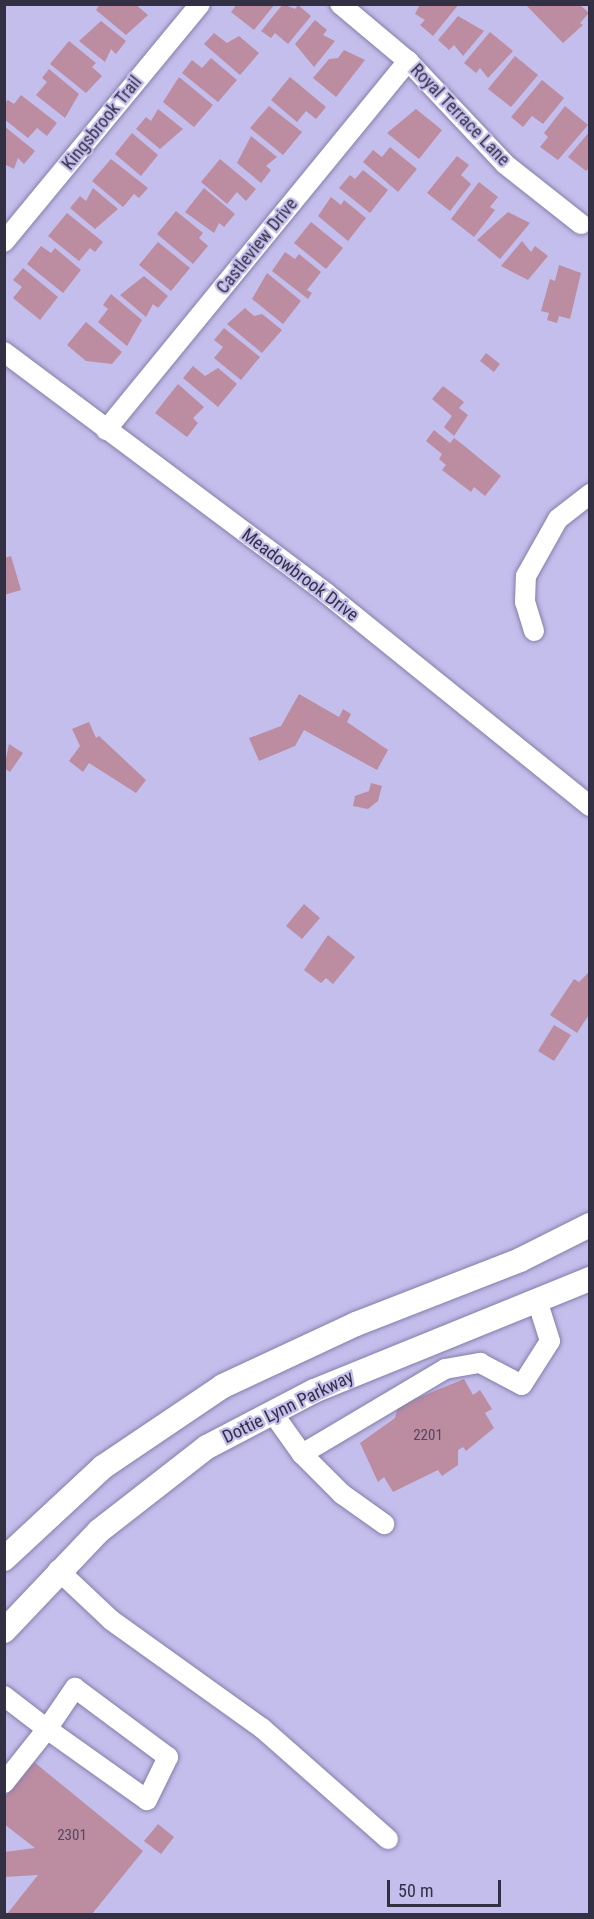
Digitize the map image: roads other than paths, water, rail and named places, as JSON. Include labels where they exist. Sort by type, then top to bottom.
[{"type":"main road","points":[[4,1559],[103,1467],[223,1386],[345,1328],[520,1260],[590,1225]]},
{"type":"main road","name":"Dottie Lynn Parkway","points":[[4,1631],[58,1570],[99,1531],[207,1447],[272,1412],[537,1300],[590,1280]]},
{"type":"street","name":"Kingsbrook Trail","points":[[4,242],[200,4]]},
{"type":"street","name":"Royal Terrace Lane","points":[[340,4],[408,61],[505,164],[581,224]]},
{"type":"street","name":"Castleview Drive","points":[[106,430],[408,61]]},
{"type":"street","name":"Meadowbrook Drive","points":[[4,352],[326,593],[590,806]]},
{"type":"street","points":[[534,631],[525,602],[525,576],[558,519],[590,494]]},
{"type":"street","points":[[302,1454],[445,1369],[480,1363],[522,1385],[550,1341],[537,1300]]},
{"type":"street","points":[[272,1412],[302,1454],[342,1494],[384,1524]]},
{"type":"street","points":[[58,1570],[111,1620],[261,1728],[388,1839]]},
{"type":"street","points":[[4,1783],[47,1729],[75,1688],[168,1757],[147,1800],[47,1729],[7,1704]]}]
